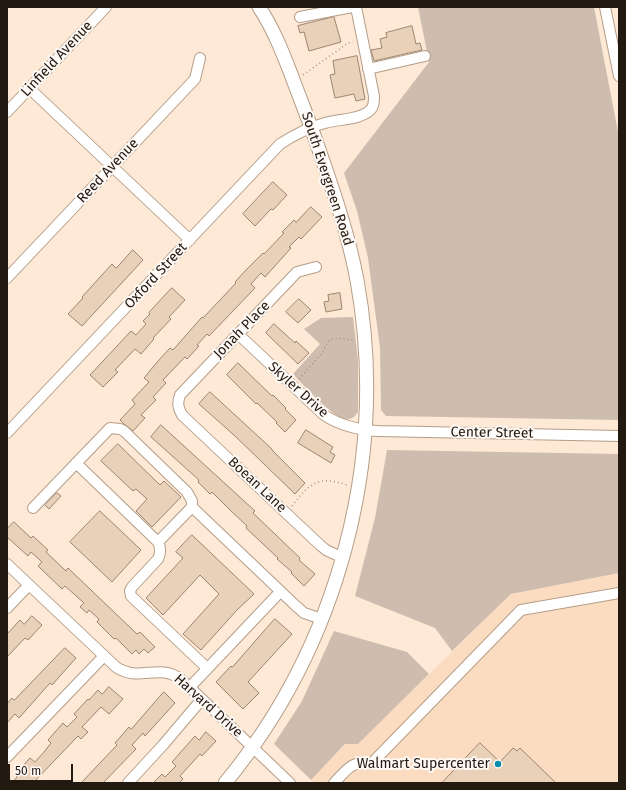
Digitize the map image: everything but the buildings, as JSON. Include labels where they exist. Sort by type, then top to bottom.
[{"type":"main road","name":"South Evergreen Road","points":[[225,783],[253,747],[277,709],[299,671],[322,619],[343,558],[354,515],[365,430],[365,340],[357,281],[349,241],[339,206],[293,79],[277,40],[259,7]]},
{"type":"street","name":"Linfield Avenue","points":[[7,112],[106,7]]},
{"type":"street","points":[[300,17],[352,7]]},
{"type":"street","name":"Oxford Street","points":[[7,433],[280,144],[292,136],[324,123],[362,116],[372,109],[374,104],[374,96],[356,7]]},
{"type":"street","points":[[605,7],[619,76]]},
{"type":"street","points":[[368,69],[425,56]]},
{"type":"street","name":"Reed Avenue","points":[[7,278],[195,79],[200,58]]},
{"type":"street","points":[[29,88],[190,240]]},
{"type":"street","name":"Jonah Place","points":[[178,405],[180,395],[297,272],[316,268]]},
{"type":"street","name":"Skyler Drive","points":[[238,334],[324,415],[335,423],[351,428],[365,430]]},
{"type":"street","name":"Boean Lane","points":[[178,405],[182,415],[326,550],[343,558]]},
{"type":"street","points":[[33,508],[110,428],[120,429],[124,431],[187,492],[192,501],[192,507],[158,542]]},
{"type":"street","name":"Center Street","points":[[365,430],[619,436]]},
{"type":"street","points":[[76,464],[158,542],[161,548],[158,560],[132,587],[130,591],[131,596],[207,668]]},
{"type":"street","points":[[192,507],[280,592],[304,613],[322,619]]},
{"type":"street","name":"Harvard Drive","points":[[7,564],[104,656],[123,671],[130,674],[156,672],[176,675],[290,783]]},
{"type":"street","points":[[7,608],[29,585]]},
{"type":"street","points":[[190,687],[280,592]]},
{"type":"street","points":[[334,783],[352,764],[364,762],[371,764],[521,610],[619,593]]},
{"type":"street","points":[[7,757],[104,656]]},
{"type":"street","points":[[128,783],[163,745],[202,698]]},
{"type":"path","points":[[293,79],[304,75],[348,43],[363,41]]},
{"type":"path","points":[[292,386],[323,352],[330,340],[338,338],[365,340]]},
{"type":"path","points":[[287,513],[309,486],[318,482],[328,480],[358,489]]},
{"type":"shaded area","points":[[418,7],[594,7],[619,137],[619,420],[386,416],[381,410],[380,348],[368,258],[357,211],[344,173],[429,62]]},
{"type":"shaded area","points":[[353,317],[358,360],[358,412],[355,416],[348,419],[342,418],[335,414],[311,393],[293,374],[320,344],[304,329],[321,318]]},
{"type":"shaded area","points":[[387,450],[619,454],[619,573],[511,594],[452,651],[435,628],[355,596],[375,518]]},
{"type":"shaded area","points":[[619,573],[619,783],[314,783],[311,780],[346,744],[358,744],[511,594]]},
{"type":"shaded area","points":[[334,631],[407,652],[429,674],[358,744],[345,744],[311,780],[274,744],[302,701]]},
{"type":"place","name":"Walmart Supercenter","points":[[498,764]]}]
